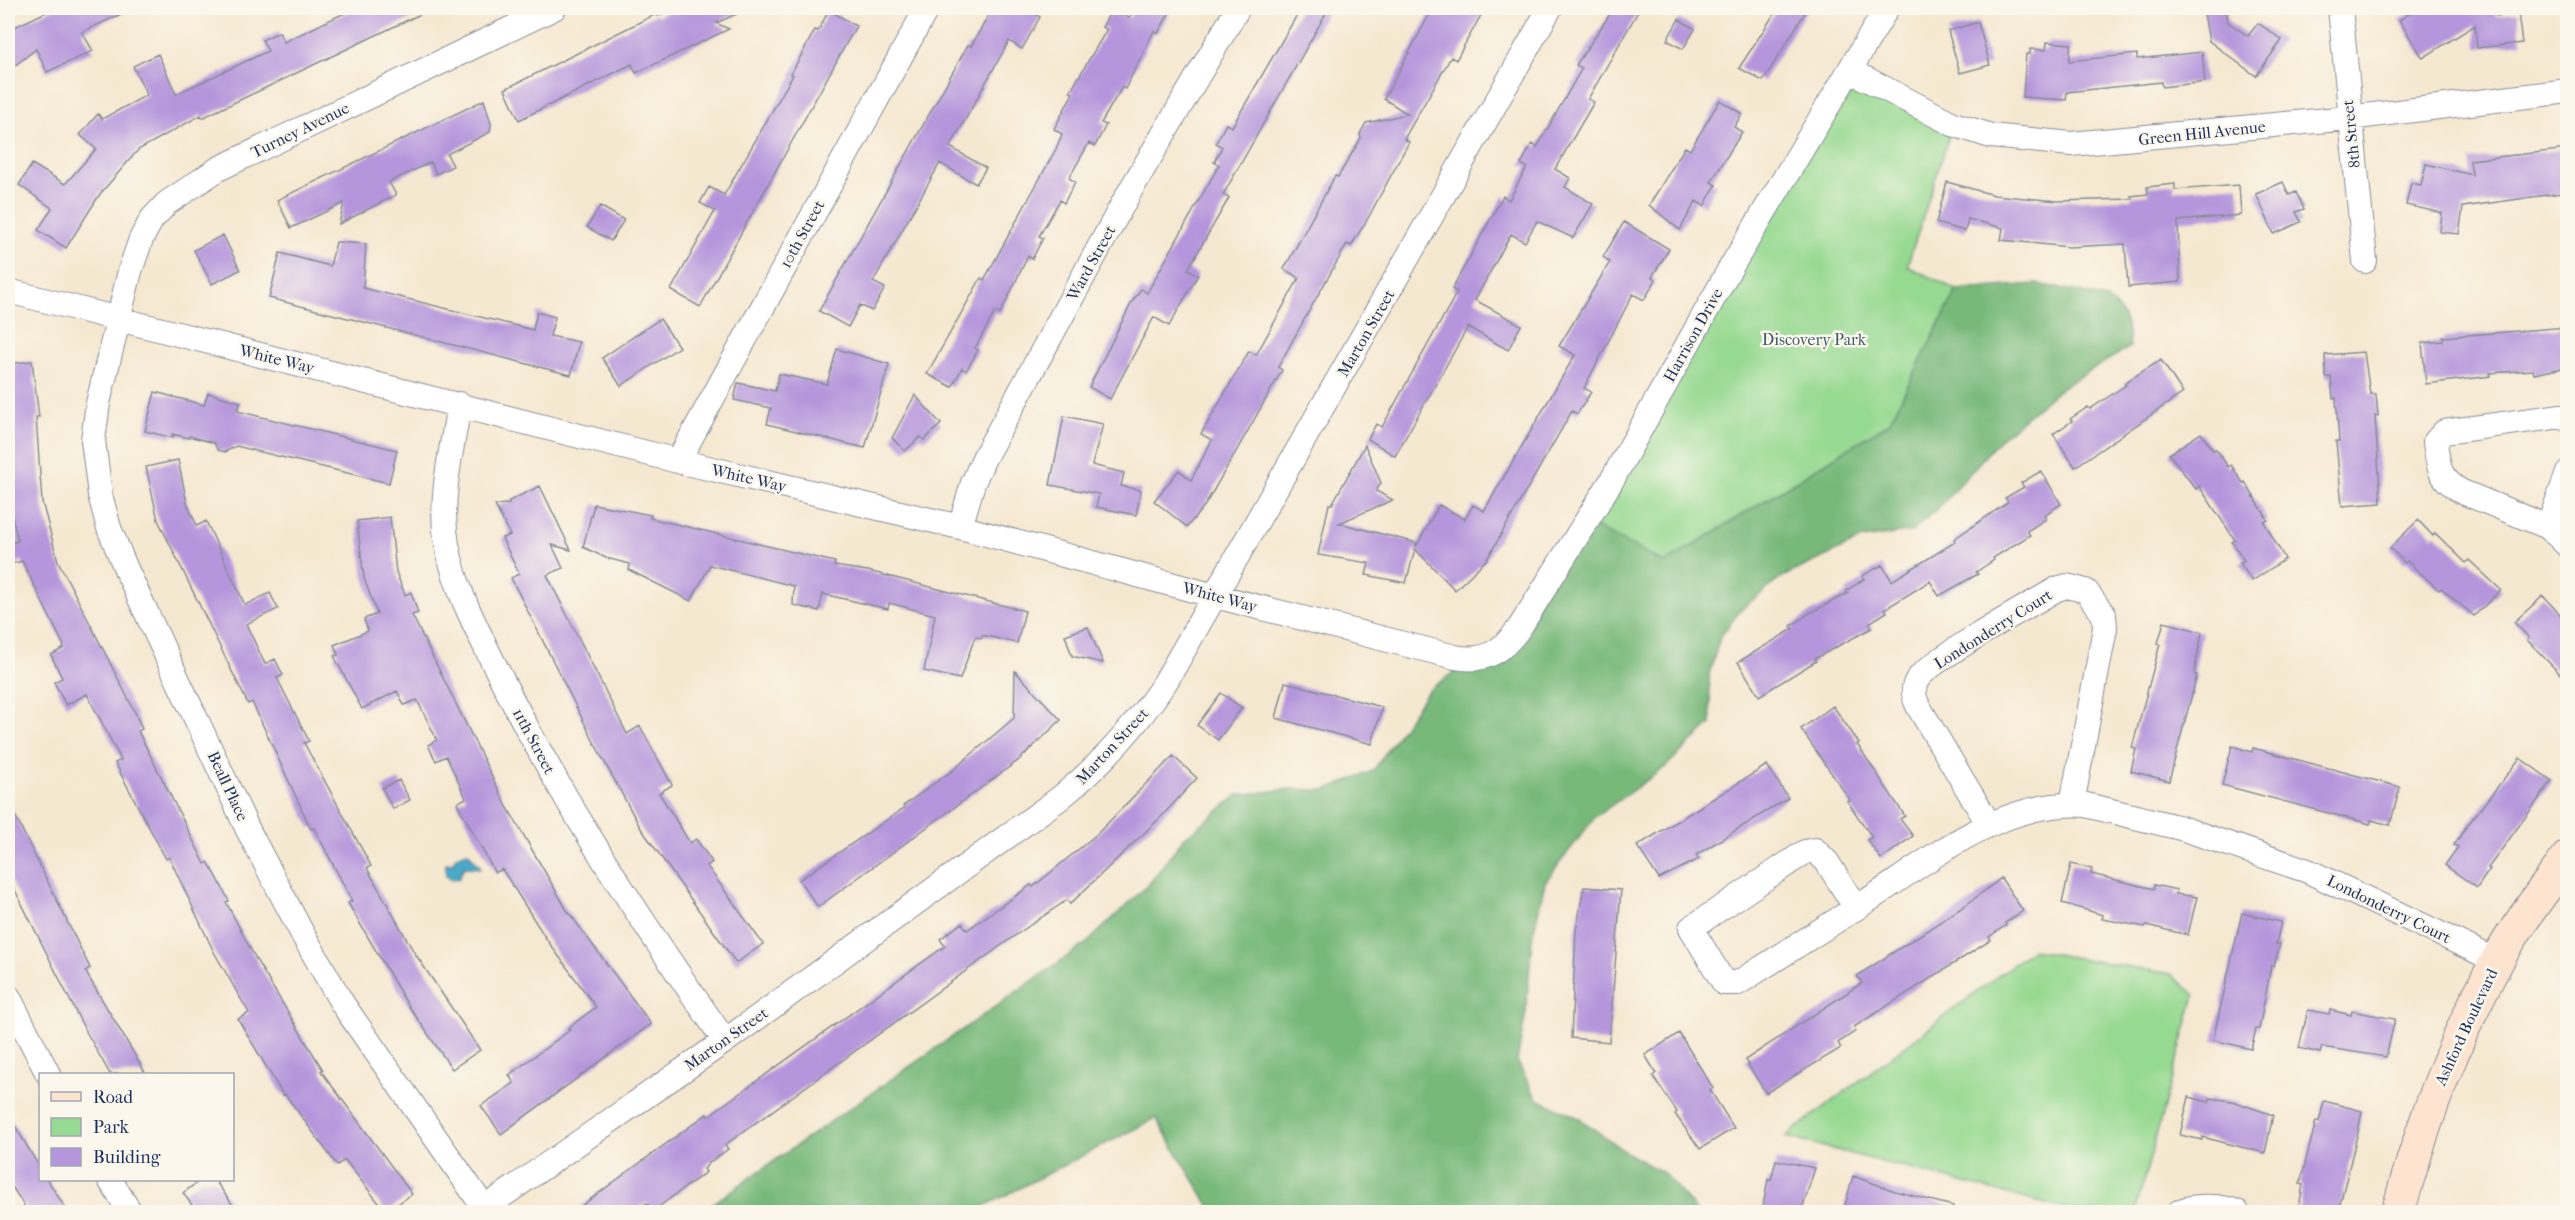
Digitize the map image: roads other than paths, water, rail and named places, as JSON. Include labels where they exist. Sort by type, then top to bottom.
[{"type":"street","name":"Turney Avenue","points":[[118,320],[141,239],[152,219],[183,190],[218,169],[554,8]]},
{"type":"street","name":"10th Street","points":[[678,461],[927,8]]},
{"type":"street","name":"Ward Street","points":[[960,527],[973,483],[984,458],[1130,191],[1238,8]]},
{"type":"street","name":"Marton Street","points":[[482,1210],[724,1041],[993,848],[1088,774],[1147,710],[1215,596],[1550,8]]},
{"type":"street","name":"Harrison Drive","points":[[1490,656],[1508,643],[1520,627],[1601,497],[1728,272],[1887,8]]},
{"type":"street","name":"8th Street","points":[[2340,8],[2349,118],[2365,261]]},
{"type":"street","name":"Green Hill Avenue","points":[[1851,71],[1953,124],[1991,136],[2071,144],[2349,118],[2568,91]]},
{"type":"street","name":"White Way","points":[[8,291],[678,461],[960,527],[1215,596],[1455,657],[1471,660],[1490,656]]},
{"type":"street","name":"Beall Place","points":[[118,320],[98,403],[93,440],[95,470],[109,528],[248,830],[302,933],[342,1003],[482,1210]]},
{"type":"street","name":"11th Street","points":[[459,404],[445,502],[445,530],[450,561],[462,594],[532,739],[565,798],[656,942],[724,1041]]},
{"type":"street","points":[[2568,420],[2561,416],[2478,426],[2444,432],[2435,442],[2440,474],[2448,483],[2460,491],[2548,527],[2568,546]]},
{"type":"street","points":[[2548,527],[2568,473]]},
{"type":"street","name":"Londonderry Court","points":[[1988,823],[1914,698],[1917,679],[1960,648],[2057,589],[2067,586],[2086,591],[2090,595],[2104,615],[2105,628],[2072,804]]},
{"type":"street","name":"Londonderry Court","points":[[1856,908],[1827,862],[1815,850],[1805,852],[1691,928],[1724,983],[1738,983],[1856,908],[1988,823],[2026,810],[2072,804],[2151,819],[2255,851],[2351,889],[2497,961]]},
{"type":"street","name":"Ashford Boulevard","points":[[2398,1212],[2430,1107],[2453,1049],[2497,961],[2568,857]]},
{"type":"street","points":[[8,996],[47,1073]]},
{"type":"street","points":[[111,1181],[130,1212]]},
{"type":"street","points":[[2179,1212],[2192,1208],[2237,1212]]},
{"type":"water","points":[[468,852],[481,868],[464,867],[459,878],[451,880],[446,875],[446,863],[453,863],[456,856]]},
{"type":"park label","name":"Discovery Park","points":[[1814,339]]}]
